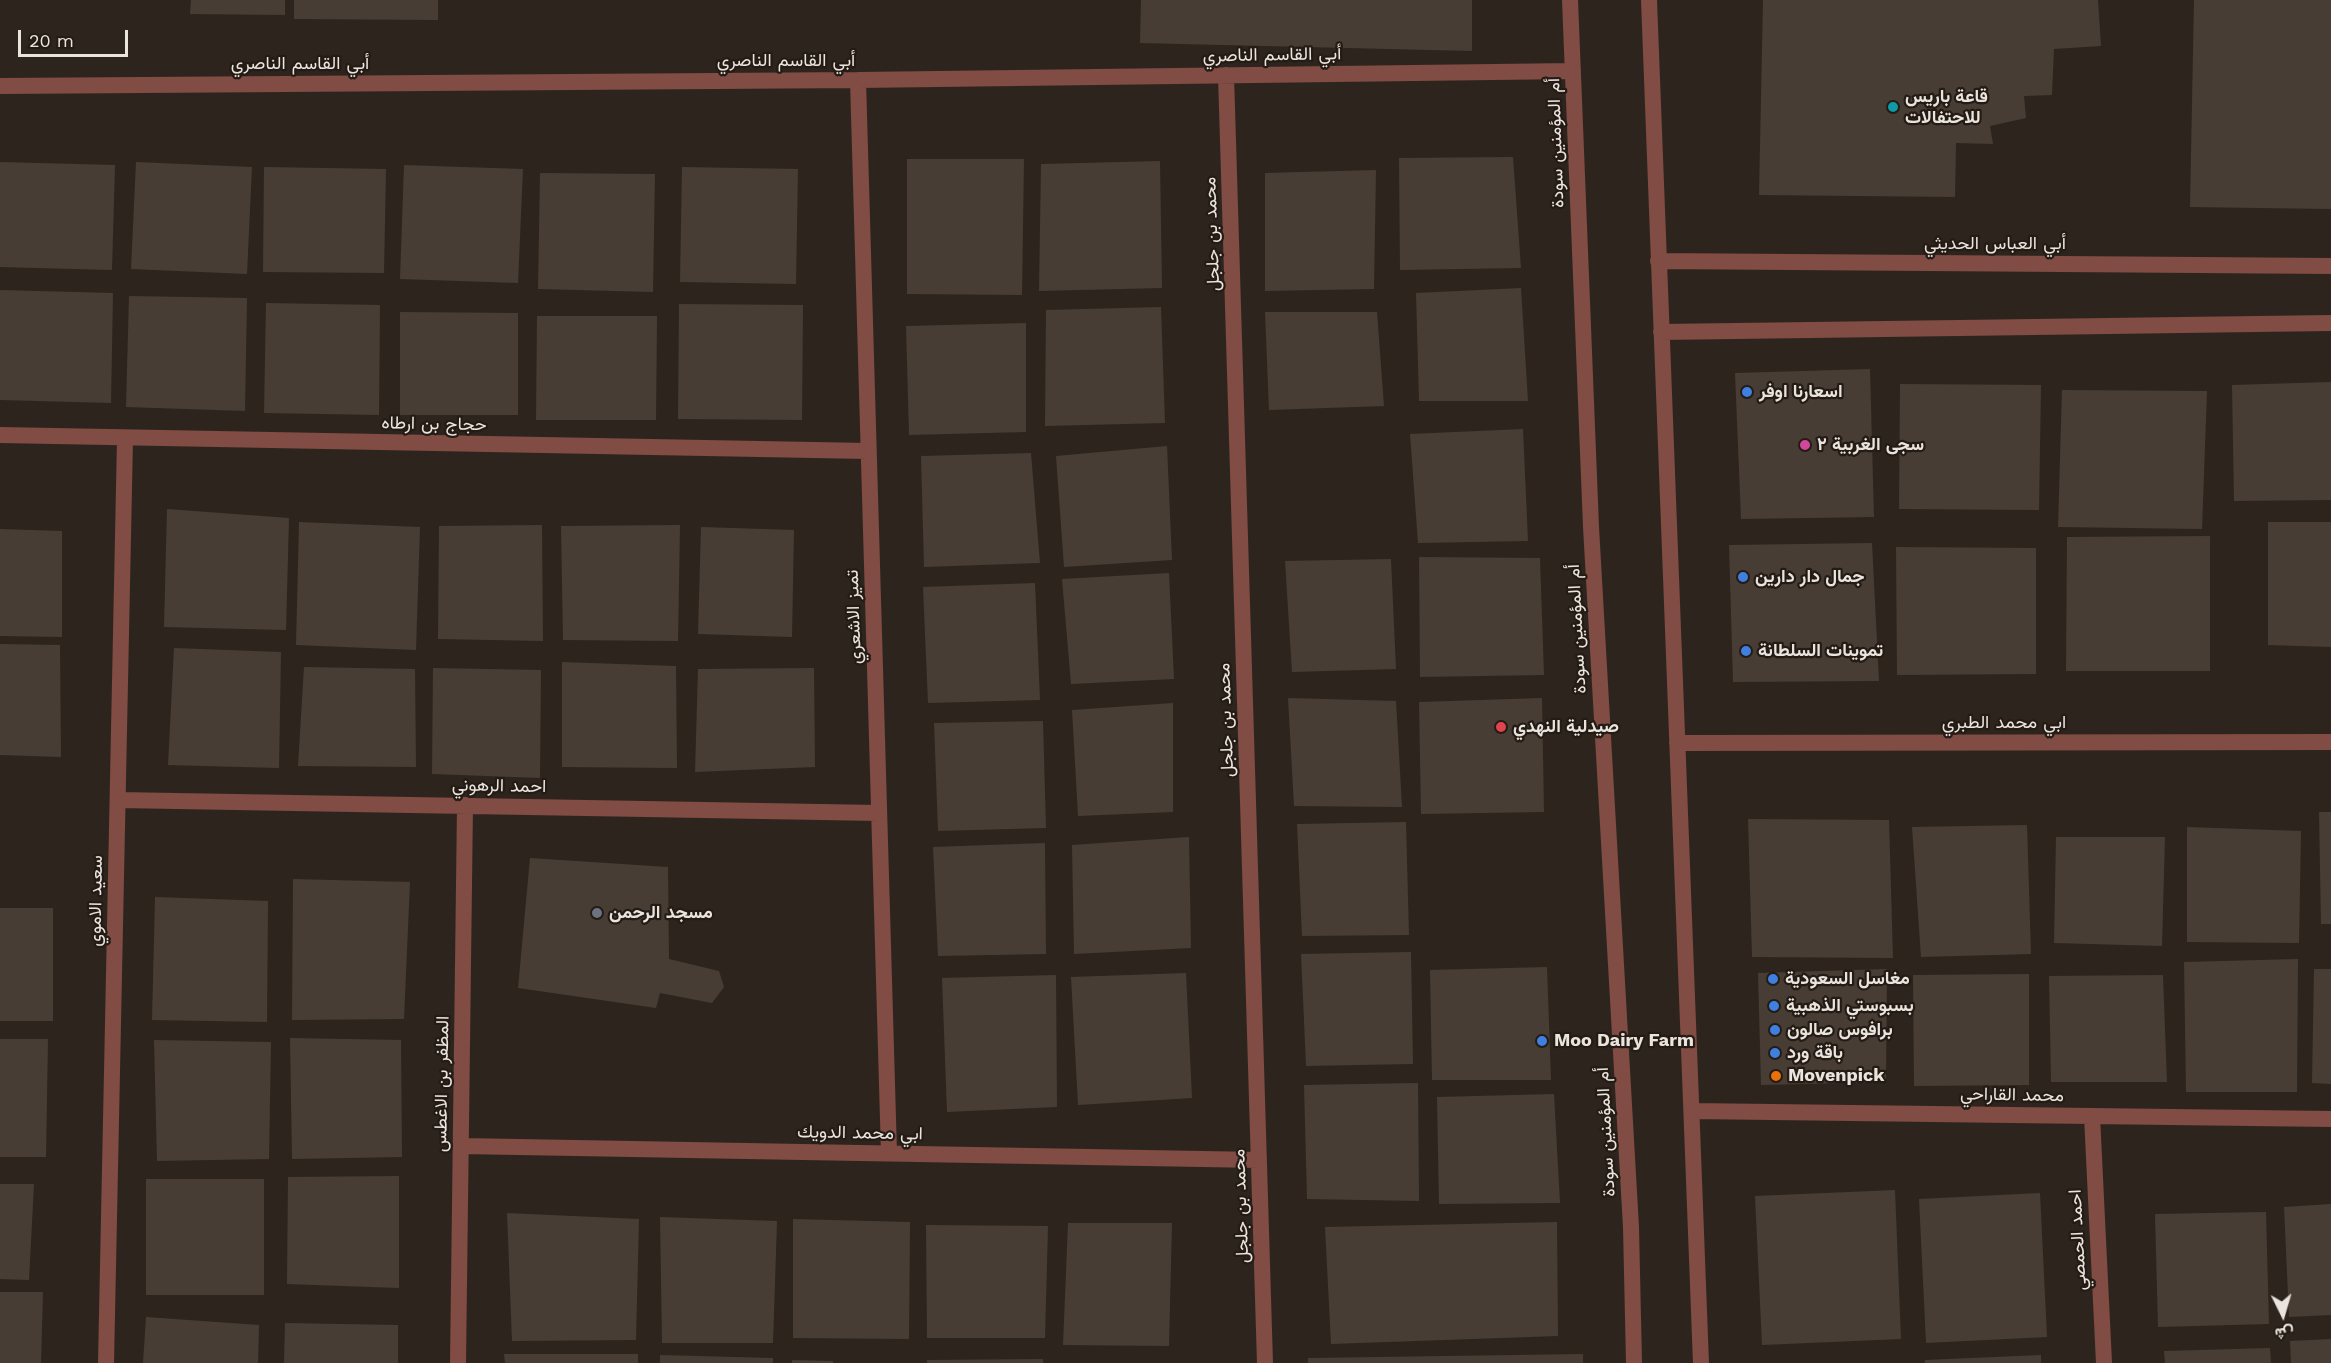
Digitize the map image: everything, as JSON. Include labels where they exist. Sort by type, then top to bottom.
[{"type":"street","name":"أم المؤمنين سودة","points":[[1570,0],[1591,527],[1631,1227],[1634,1363]]},
{"type":"street","points":[[1649,0],[1701,1363]]},
{"type":"street","name":"أبي القاسم الناصري","points":[[0,86],[858,80],[1573,71]]},
{"type":"street","name":"محمد بن جلجل","points":[[1226,75],[1265,1363]]},
{"type":"street","name":"تميز الاشعري","points":[[858,80],[889,1153]]},
{"type":"street","name":"أبي العباس الحديثي","points":[[1658,261],[2331,266]]},
{"type":"street","points":[[1661,332],[2331,323]]},
{"type":"street","name":"حجاج بن ارطاه","points":[[0,435],[868,451]]},
{"type":"street","name":"سعيد الاموي","points":[[106,1363],[125,439]]},
{"type":"street","name":"ابي محمد الطبري","points":[[1677,743],[2331,742]]},
{"type":"street","name":"احمد الرهوني","points":[[118,800],[879,813]]},
{"type":"street","name":"المظفر بن الاغطس","points":[[458,1363],[465,805]]},
{"type":"street","name":"محمد القاراحي","points":[[1692,1111],[2331,1119]]},
{"type":"street","name":"احمد الحمصي","points":[[2092,1116],[2104,1363]]},
{"type":"street","name":"ابي محمد الدويك","points":[[461,1146],[1259,1160]]},
{"type":"building","points":[[191,0],[285,0],[285,15],[190,14]]},
{"type":"building","points":[[294,0],[438,0],[438,20],[294,19]]},
{"type":"building","points":[[1141,0],[1472,0],[1472,51],[1140,43]]},
{"type":"building","name":"قاعة باريس للاحتفالات","points":[[1763,0],[2098,0],[2101,46],[2054,49],[2052,95],[2024,96],[2026,118],[1990,126],[1993,144],[1956,143],[1955,197],[1759,195]]},
{"type":"building","points":[[2194,0],[2331,0],[2331,209],[2190,207]]},
{"type":"building","points":[[1513,157],[1521,268],[1400,270],[1399,158]]},
{"type":"building","points":[[907,159],[1024,159],[1022,295],[907,294]]},
{"type":"building","points":[[1160,161],[1162,288],[1039,291],[1041,164]]},
{"type":"building","points":[[0,162],[115,165],[112,270],[0,267]]},
{"type":"building","points":[[136,162],[252,167],[247,274],[131,269]]},
{"type":"building","points":[[404,165],[523,169],[518,283],[400,279]]},
{"type":"building","points":[[264,167],[386,169],[384,273],[263,272]]},
{"type":"building","points":[[682,167],[798,169],[796,284],[680,282]]},
{"type":"building","points":[[1376,170],[1374,289],[1265,291],[1265,173]]},
{"type":"building","points":[[540,173],[655,174],[653,292],[538,289]]},
{"type":"building","points":[[1521,288],[1528,401],[1419,401],[1416,293]]},
{"type":"building","points":[[0,290],[113,293],[111,403],[0,400]]},
{"type":"building","points":[[129,296],[247,298],[245,411],[126,407]]},
{"type":"building","points":[[266,303],[380,305],[379,415],[264,413]]},
{"type":"building","points":[[679,304],[803,305],[802,420],[678,419]]},
{"type":"building","points":[[1161,307],[1165,423],[1045,426],[1046,310]]},
{"type":"building","points":[[400,312],[518,313],[518,415],[400,415]]},
{"type":"building","points":[[1265,312],[1377,312],[1384,406],[1269,410]]},
{"type":"building","points":[[537,316],[657,316],[656,420],[536,420]]},
{"type":"building","points":[[1026,323],[1026,432],[909,435],[906,326]]},
{"type":"building","name":"سجى الغربية ٢","points":[[1870,369],[1874,517],[1741,519],[1735,373]]},
{"type":"building","points":[[2331,382],[2331,500],[2234,501],[2232,385]]},
{"type":"building","points":[[1900,384],[2041,385],[2039,510],[1899,509]]},
{"type":"building","points":[[2062,390],[2207,391],[2202,529],[2058,527]]},
{"type":"building","points":[[1523,429],[1528,541],[1418,543],[1410,434]]},
{"type":"building","points":[[1167,446],[1172,560],[1064,567],[1056,456]]},
{"type":"building","points":[[1031,453],[1040,563],[924,567],[921,456]]},
{"type":"building","points":[[167,509],[289,518],[286,630],[164,627]]},
{"type":"building","points":[[299,522],[420,527],[416,650],[296,645]]},
{"type":"building","points":[[2268,522],[2331,522],[2331,647],[2268,645]]},
{"type":"building","points":[[542,525],[543,641],[438,639],[439,526]]},
{"type":"building","points":[[680,525],[678,641],[563,640],[561,526]]},
{"type":"building","points":[[701,527],[794,530],[792,637],[698,634]]},
{"type":"building","points":[[0,529],[62,531],[62,637],[0,636]]},
{"type":"building","points":[[2210,536],[2210,671],[2066,671],[2067,537]]},
{"type":"building","points":[[1872,543],[1879,681],[1733,682],[1729,545]]},
{"type":"building","points":[[1896,547],[2036,548],[2036,674],[1897,675]]},
{"type":"building","points":[[1419,557],[1540,558],[1544,675],[1420,677]]},
{"type":"building","points":[[1391,559],[1396,669],[1292,672],[1285,561]]},
{"type":"building","points":[[1169,573],[1174,679],[1071,684],[1062,579]]},
{"type":"building","points":[[1035,583],[1040,700],[928,703],[923,587]]},
{"type":"building","points":[[0,644],[60,645],[61,757],[0,755]]},
{"type":"building","points":[[174,648],[281,652],[279,768],[168,765]]},
{"type":"building","points":[[562,662],[676,666],[677,768],[562,767]]},
{"type":"building","points":[[304,667],[415,669],[416,767],[298,766]]},
{"type":"building","points":[[433,668],[541,670],[540,778],[432,774]]},
{"type":"building","points":[[814,668],[815,767],[695,772],[698,669]]},
{"type":"building","points":[[1288,698],[1396,701],[1402,807],[1294,806]]},
{"type":"building","points":[[1542,698],[1544,812],[1421,814],[1419,702]]},
{"type":"building","points":[[1173,703],[1173,812],[1078,816],[1072,710]]},
{"type":"building","points":[[1043,721],[1046,828],[938,831],[934,723]]},
{"type":"building","points":[[2319,812],[2331,812],[2331,924],[2321,924]]},
{"type":"building","points":[[1748,819],[1889,820],[1893,958],[1752,957]]},
{"type":"building","points":[[1406,822],[1409,935],[1302,936],[1297,824]]},
{"type":"building","points":[[2027,825],[2031,954],[1921,957],[1912,827]]},
{"type":"building","points":[[2187,827],[2301,831],[2299,943],[2187,942]]},
{"type":"building","points":[[1189,837],[1191,948],[1074,954],[1072,845]]},
{"type":"building","points":[[2056,837],[2165,837],[2162,946],[2054,943]]},
{"type":"building","points":[[1045,843],[1046,954],[938,956],[933,847]]},
{"type":"building","name":"مسجد الرحمن","points":[[530,858],[668,867],[669,959],[719,971],[724,987],[712,1003],[660,993],[656,1008],[518,988]]},
{"type":"building","points":[[293,879],[410,882],[404,1019],[292,1020]]},
{"type":"building","points":[[155,897],[268,901],[267,1022],[152,1020]]},
{"type":"building","points":[[0,908],[53,908],[53,1021],[0,1021]]},
{"type":"building","points":[[1411,952],[1413,1064],[1306,1066],[1301,954]]},
{"type":"building","points":[[2298,959],[2297,1092],[2186,1092],[2184,962]]},
{"type":"building","points":[[1547,967],[1551,1080],[1432,1080],[1430,970]]},
{"type":"building","points":[[1887,969],[1886,1082],[1761,1085],[1758,973]]},
{"type":"building","points":[[2314,969],[2331,969],[2331,1084],[2312,1083]]},
{"type":"building","points":[[1186,973],[1192,1098],[1078,1105],[1071,977]]},
{"type":"building","points":[[2029,974],[2029,1085],[1914,1086],[1913,975]]},
{"type":"building","points":[[1056,975],[1057,1107],[947,1112],[942,978]]},
{"type":"building","points":[[2163,975],[2167,1082],[2051,1082],[2049,976]]},
{"type":"building","points":[[290,1038],[401,1040],[402,1157],[292,1159]]},
{"type":"building","points":[[0,1039],[48,1039],[46,1157],[0,1157]]},
{"type":"building","points":[[154,1040],[271,1042],[269,1159],[157,1161]]},
{"type":"building","points":[[1418,1083],[1419,1201],[1307,1199],[1304,1085]]},
{"type":"building","points":[[1554,1094],[1560,1203],[1439,1204],[1437,1097]]},
{"type":"building","points":[[399,1176],[399,1288],[287,1284],[288,1177]]},
{"type":"building","points":[[146,1179],[264,1179],[264,1295],[146,1295]]},
{"type":"building","points":[[0,1184],[34,1184],[29,1280],[0,1279]]},
{"type":"building","points":[[1895,1190],[1901,1339],[1762,1345],[1755,1196]]},
{"type":"building","points":[[2040,1193],[2047,1337],[1926,1343],[1919,1199]]},
{"type":"building","points":[[2331,1204],[2331,1315],[2289,1317],[2284,1207]]},
{"type":"building","points":[[2266,1212],[2269,1324],[2158,1327],[2155,1214]]},
{"type":"building","points":[[507,1213],[639,1219],[636,1340],[512,1341]]},
{"type":"building","points":[[660,1217],[777,1221],[773,1343],[662,1343]]},
{"type":"building","points":[[793,1219],[910,1222],[909,1339],[793,1338]]},
{"type":"building","points":[[1557,1222],[1558,1336],[1331,1344],[1325,1227]]},
{"type":"building","points":[[1068,1223],[1172,1223],[1169,1346],[1063,1345]]},
{"type":"building","points":[[926,1225],[1048,1226],[1045,1338],[927,1338]]},
{"type":"building","points":[[0,1292],[43,1292],[41,1363],[0,1363]]},
{"type":"building","points":[[146,1317],[259,1325],[258,1363],[143,1363]]},
{"type":"building","points":[[285,1323],[398,1325],[398,1363],[284,1363]]},
{"type":"building","points":[[2331,1339],[2331,1363],[2291,1363],[2290,1341]]},
{"type":"building","points":[[2270,1348],[2271,1363],[2165,1363],[2164,1351]]},
{"type":"building","points":[[504,1354],[638,1354],[638,1363],[505,1363]]},
{"type":"building","points":[[1583,1354],[1583,1363],[1308,1363],[1308,1358]]},
{"type":"building","points":[[660,1355],[773,1358],[773,1363],[660,1363]]},
{"type":"building","points":[[2041,1355],[2041,1363],[1925,1363],[1925,1360]]},
{"type":"building","points":[[1043,1359],[1043,1363],[927,1363],[927,1360]]},
{"type":"building","points":[[792,1360],[833,1361],[833,1363],[792,1363]]},
{"type":"place","name":"قاعة باريس للاحتفالات","points":[[1893,107]]},
{"type":"place","name":"اسعارنا اوفر","points":[[1747,392]]},
{"type":"place","name":"سجى الغربية ٢","points":[[1805,445]]},
{"type":"place","name":"جمال دار دارين","points":[[1743,577]]},
{"type":"place","name":"تموينات السلطانة","points":[[1746,651]]},
{"type":"place","name":"صيدلية النهدي","points":[[1501,727]]},
{"type":"place","name":"مسجد الرحمن","points":[[597,913]]},
{"type":"place","name":"مغاسل السعودية","points":[[1773,979]]},
{"type":"place","name":"بسبوستي الذهبية","points":[[1774,1006]]},
{"type":"place","name":"برافوس صالون","points":[[1775,1030]]},
{"type":"place","name":"Moo Dairy Farm","points":[[1542,1041]]},
{"type":"place","name":"باقة ورد","points":[[1775,1053]]},
{"type":"place","name":"Movenpick","points":[[1776,1076]]}]
